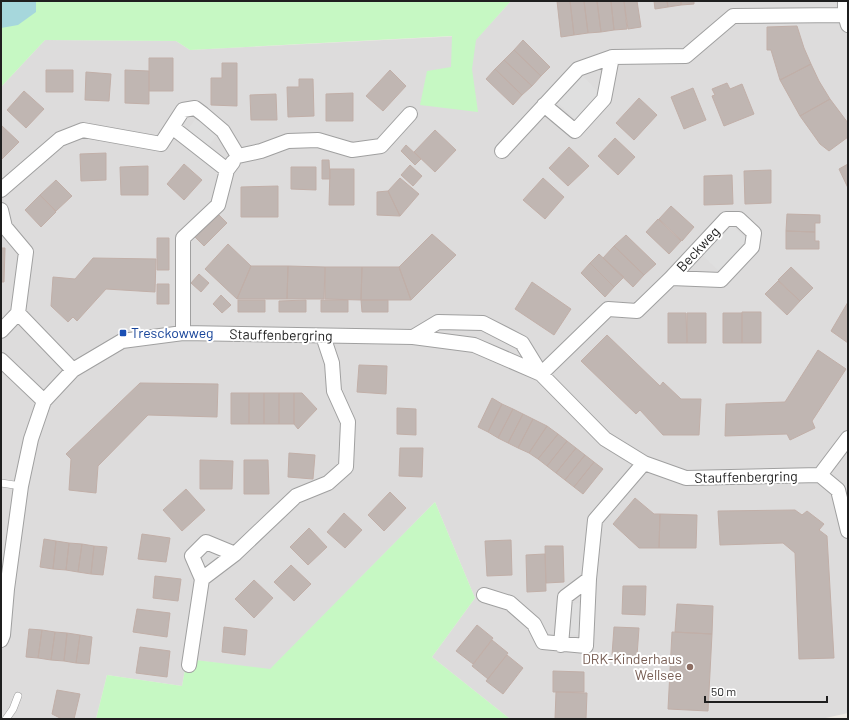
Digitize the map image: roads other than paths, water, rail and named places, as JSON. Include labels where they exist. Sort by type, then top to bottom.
[{"type":"street","points":[[502,151],[578,69],[612,57],[686,56],[733,16],[846,20],[845,1]]},
{"type":"street","points":[[544,105],[575,131],[604,99],[612,57]]},
{"type":"street","points":[[1,190],[60,139],[83,130],[161,144],[184,110],[195,108],[223,131],[238,156]]},
{"type":"street","points":[[183,333],[183,238],[218,205],[227,170],[238,156],[261,151],[288,141],[318,140],[352,150],[381,146],[410,114]]},
{"type":"street","points":[[172,127],[227,170]]},
{"type":"street","points":[[1,210],[5,227],[26,252],[18,313],[1,331]]},
{"type":"street","name":"Beckweg","points":[[540,374],[608,309],[637,311],[671,278],[726,219],[739,219],[754,233],[752,247],[721,280],[671,278]]},
{"type":"street","points":[[18,313],[73,370]]},
{"type":"street","name":"Stauffenbergring","points":[[413,337],[438,322],[483,324],[522,343],[540,374],[605,439],[644,463],[686,478],[820,475]]},
{"type":"street","name":"Stauffenbergring","points":[[1,640],[3,635],[7,589],[21,486],[31,439],[44,401],[73,370],[122,341],[183,333],[413,337],[474,345],[540,374]]},
{"type":"street","points":[[202,579],[235,554],[296,496],[328,483],[346,467],[348,422],[334,392],[332,363],[323,336]]},
{"type":"street","points":[[1,360],[44,401]]},
{"type":"street","points":[[848,438],[820,475],[838,490],[848,531]]},
{"type":"street","points":[[484,595],[510,603],[534,624],[543,642],[561,645],[586,646],[589,579],[595,520],[644,463]]},
{"type":"street","points":[[189,665],[202,579],[192,556],[206,542],[235,554]]},
{"type":"street","points":[[561,645],[565,597],[589,579]]},
{"type":"lane","points":[[1,483],[21,486]]},
{"type":"lane","points":[[6,719],[13,709],[18,696]]},
{"type":"water","points":[[1,1],[36,1],[36,12],[18,25],[1,28]]},
{"type":"place","name":"Tresckowweg","points":[[123,333]]},
{"type":"place","name":"DRK-Kinderhaus Wellsee","points":[[690,667]]}]
